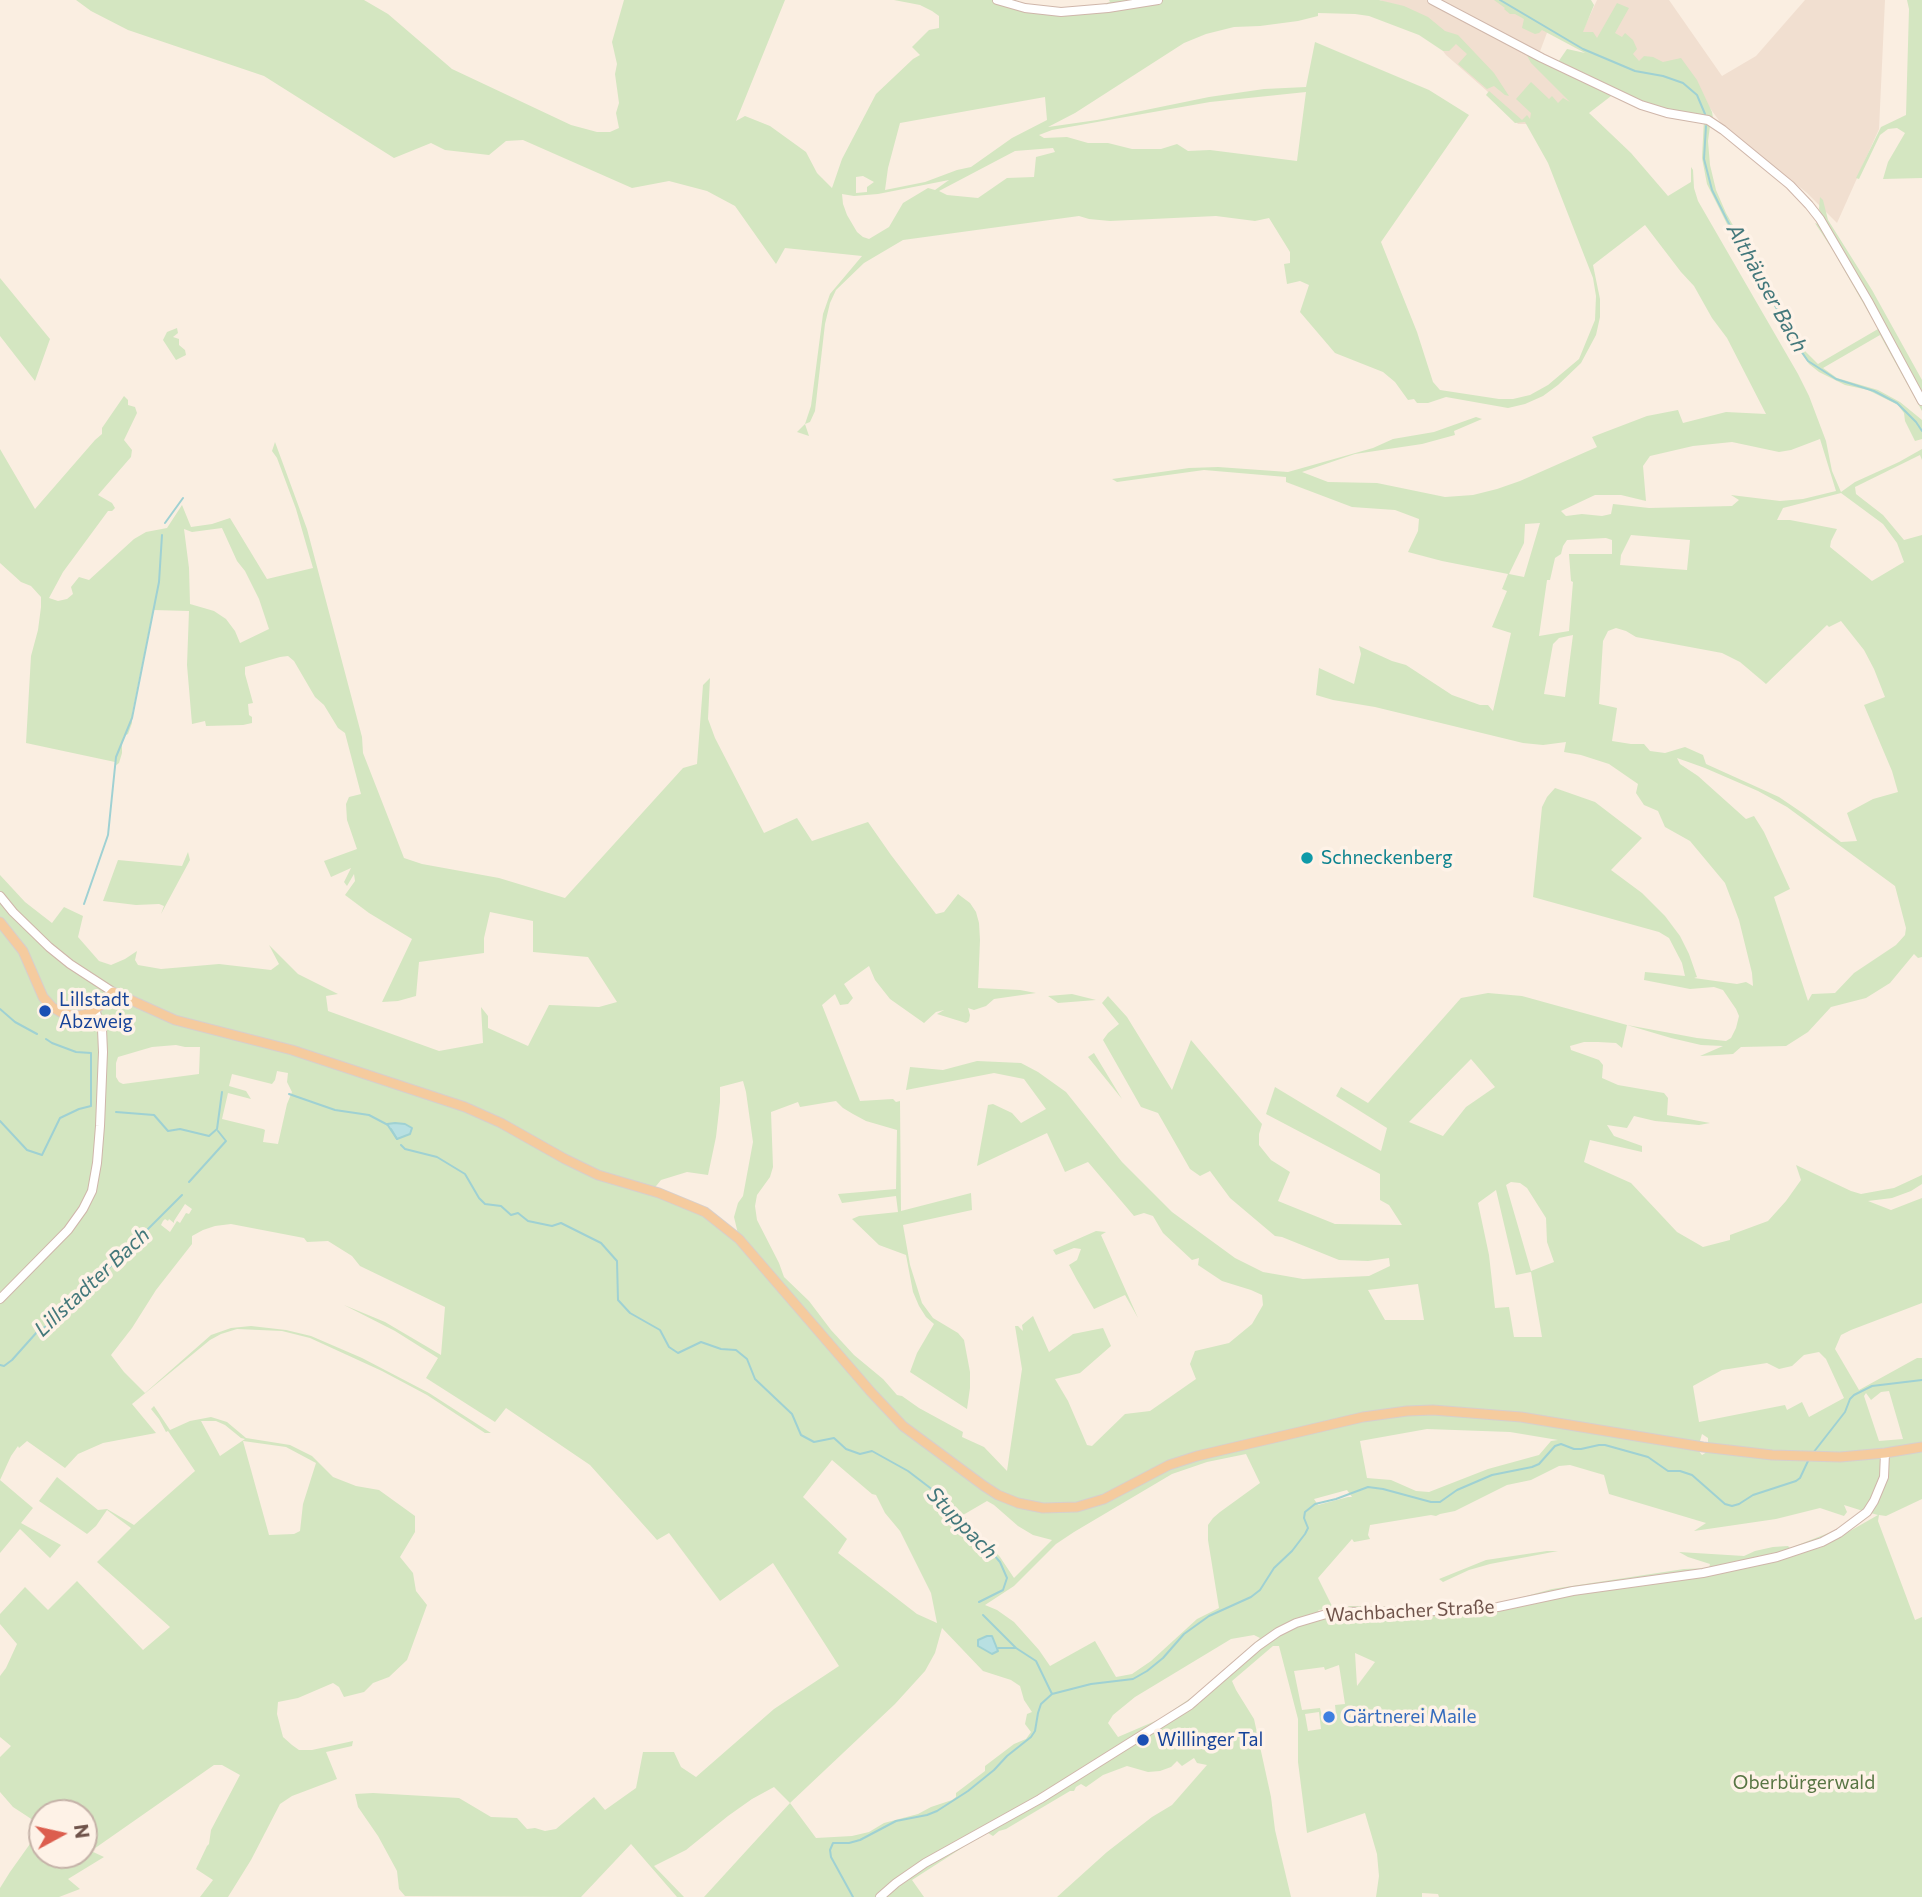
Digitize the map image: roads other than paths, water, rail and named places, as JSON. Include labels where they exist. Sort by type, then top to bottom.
[{"type":"main road","points":[[0,922],[23,951],[47,1002],[68,1015],[82,1015],[98,1008],[113,992],[176,1020],[292,1050],[465,1107],[501,1123],[598,1175],[659,1193],[705,1212],[739,1239],[903,1426],[984,1486],[1018,1503],[1043,1508],[1077,1507],[1104,1499],[1170,1465],[1197,1456],[1363,1417],[1407,1411],[1433,1410],[1521,1417],[1703,1447],[1772,1455],[1817,1457],[1885,1453],[1922,1447]]},
{"type":"street","points":[[997,0],[1025,8],[1061,12],[1158,0]]},
{"type":"street","points":[[1432,0],[1542,58],[1641,105],[1716,124],[1790,185],[1820,219],[1922,401]]},
{"type":"street","points":[[0,896],[13,912],[70,964],[113,992]]},
{"type":"street","points":[[0,1299],[68,1230],[92,1191],[99,1138],[103,1040],[98,1008],[101,995],[87,975]]},
{"type":"street","name":"Wachbacher Straße","points":[[880,1897],[925,1863],[1040,1799],[1189,1705],[1258,1646],[1296,1623],[1333,1612],[1498,1608],[1573,1591],[1703,1573],[1777,1558],[1822,1542],[1867,1512],[1884,1477],[1885,1453]]},
{"type":"water","points":[[395,1123],[412,1128],[410,1134],[397,1139],[387,1124]]},
{"type":"water","points":[[992,1636],[998,1651],[992,1654],[978,1646],[978,1640]]},
{"type":"waterway","name":"Althäuser Bach","points":[[1500,0],[1583,49],[1635,71],[1683,83],[1697,95],[1705,114]]},
{"type":"waterway","name":"Althäuser Bach","points":[[1706,126],[1704,159],[1712,190],[1808,361],[1836,379],[1874,391],[1897,403],[1922,431]]},
{"type":"waterway","points":[[165,523],[183,498]]},
{"type":"waterway","points":[[84,904],[108,835],[116,757],[132,718],[159,582],[162,535]]},
{"type":"waterway","points":[[0,1009],[15,1022],[37,1034]]},
{"type":"waterway","points":[[0,1121],[27,1150],[42,1155],[60,1118],[91,1106],[91,1053],[76,1052],[46,1039]]},
{"type":"waterway","points":[[116,1112],[154,1115],[168,1131],[180,1129],[209,1136],[217,1129],[222,1092]]},
{"type":"waterway","points":[[289,1094],[335,1110],[369,1115],[388,1125]]},
{"type":"waterway","points":[[391,1129],[397,1139]]},
{"type":"waterway","points":[[189,1182],[226,1141],[218,1131]]},
{"type":"waterway","name":"Stuppach","points":[[401,1145],[405,1149],[437,1157],[465,1174],[485,1204],[501,1206],[511,1215],[518,1213],[528,1221],[552,1226],[561,1223],[601,1243],[617,1261],[618,1300],[630,1313],[660,1330],[669,1347],[678,1353],[701,1342],[721,1349],[736,1350],[747,1359],[755,1379],[792,1414],[801,1435],[814,1442],[834,1438],[846,1449],[860,1454],[872,1451],[908,1471],[946,1500],[1000,1562],[1007,1578],[1003,1590],[979,1602]]},
{"type":"waterway","name":"Lillstadter Bach","points":[[0,1365],[4,1366],[12,1360],[37,1332],[60,1317],[182,1195]]},
{"type":"waterway","points":[[1813,1453],[1845,1412],[1854,1395],[1872,1386],[1922,1380]]},
{"type":"waterway","points":[[853,1897],[831,1857],[833,1843],[860,1840],[896,1821],[927,1815],[968,1791],[1031,1737],[1041,1704],[1052,1694],[1091,1684],[1133,1679],[1147,1671],[1163,1658],[1184,1634],[1209,1616],[1251,1597],[1260,1590],[1274,1568],[1305,1534],[1308,1528],[1305,1512],[1315,1504],[1368,1487],[1440,1502],[1457,1490],[1492,1475],[1539,1464],[1555,1446],[1561,1444],[1574,1449],[1605,1445],[1648,1457],[1668,1471],[1692,1475],[1725,1504],[1732,1506],[1753,1495],[1796,1481],[1808,1461]]},
{"type":"waterway","name":"Stuppach","points":[[983,1615],[1016,1648],[1036,1661],[1052,1694]]},
{"type":"waterway","points":[[998,1648],[1016,1648]]},
{"type":"place","name":"Schneckenberg","points":[[1307,858]]},
{"type":"place","name":"Lillstadt Abzweig","points":[[45,1011]]},
{"type":"place","name":"Gärtnerei Maile","points":[[1329,1717]]},
{"type":"place","name":"Willinger Tal","points":[[1143,1740]]},
{"type":"park label","name":"Oberbürgerwald","points":[[1804,1783]]}]
